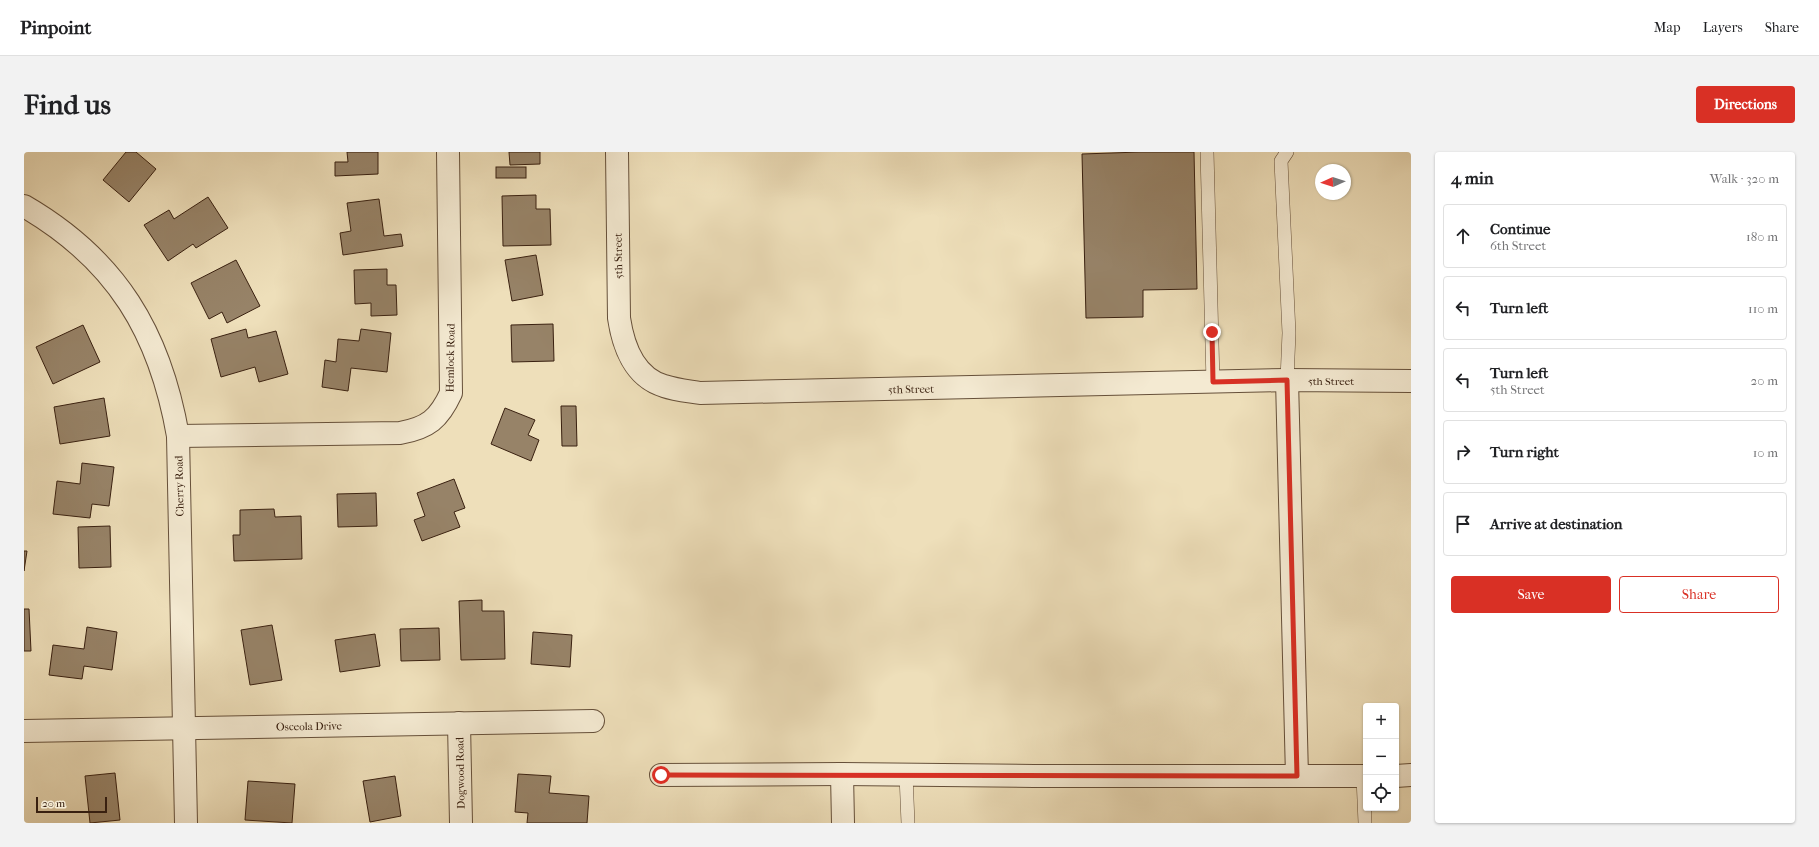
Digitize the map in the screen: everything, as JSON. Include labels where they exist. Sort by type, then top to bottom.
[{"type":"street","name":"Hemlock Road","points":[[178,436],[400,433],[417,430],[432,422],[440,413],[451,393],[448,152]]},
{"type":"street","name":"5th Street","points":[[617,152],[619,318],[622,341],[632,360],[645,375],[662,386],[700,393],[1287,380],[1411,381]]},
{"type":"street","name":"Cherry Road","points":[[24,206],[62,230],[93,258],[120,288],[142,323],[159,360],[171,398],[178,436],[186,823]]},
{"type":"street","points":[[1287,380],[1297,776]]},
{"type":"street","name":"Osceola Drive","points":[[24,731],[593,721]]},
{"type":"street","name":"Dogwood Road","points":[[459,724],[461,823]]},
{"type":"street","points":[[661,775],[842,774],[1034,776],[1363,776]]},
{"type":"street","points":[[842,774],[844,823]]},
{"type":"street","points":[[1399,776],[1411,775]]},
{"type":"lane","points":[[1207,152],[1213,382]]},
{"type":"lane","points":[[1287,152],[1281,161],[1289,333],[1287,380]]},
{"type":"lane","points":[[906,775],[908,823]]},
{"type":"lane","points":[[1365,811],[1365,823]]},
{"type":"building","points":[[126,152],[136,152],[156,169],[129,202],[103,180]]},
{"type":"building","points":[[347,152],[378,152],[378,174],[335,176],[335,162],[348,162]]},
{"type":"building","points":[[509,152],[540,152],[540,164],[510,165]]},
{"type":"building","points":[[1194,152],[1197,289],[1143,290],[1143,317],[1086,318],[1082,154]]},
{"type":"building","points":[[496,167],[526,167],[526,178],[496,178]]},
{"type":"building","points":[[536,195],[536,209],[550,209],[551,245],[503,246],[502,196]]},
{"type":"building","points":[[208,197],[228,228],[196,248],[193,244],[168,261],[144,225],[169,210],[174,219]]},
{"type":"building","points":[[379,199],[384,236],[401,234],[403,246],[343,255],[340,233],[351,231],[347,203]]},
{"type":"building","points":[[536,255],[543,295],[512,301],[505,260]]},
{"type":"building","points":[[236,260],[260,306],[227,323],[222,312],[209,319],[191,283]]},
{"type":"building","points":[[387,269],[387,285],[396,285],[397,315],[371,316],[371,303],[355,304],[354,270]]},
{"type":"building","points":[[553,324],[554,361],[512,362],[511,325]]},
{"type":"building","points":[[83,325],[100,362],[53,384],[36,347]]},
{"type":"building","points":[[246,329],[248,338],[276,331],[288,374],[259,382],[255,367],[221,377],[211,339]]},
{"type":"building","points":[[361,329],[391,333],[387,372],[351,368],[348,391],[322,387],[325,360],[336,362],[338,339],[359,341]]},
{"type":"building","points":[[104,398],[110,436],[60,444],[54,407]]},
{"type":"building","points":[[561,406],[576,406],[577,446],[562,446]]},
{"type":"building","points":[[505,408],[535,420],[528,435],[539,440],[531,461],[491,444]]},
{"type":"building","points":[[82,463],[114,467],[109,506],[92,504],[90,518],[53,514],[57,481],[80,484]]},
{"type":"building","points":[[454,479],[465,508],[454,512],[460,527],[422,541],[414,520],[425,516],[417,493]]},
{"type":"building","points":[[376,493],[377,526],[338,527],[337,494]]},
{"type":"building","points":[[274,509],[275,517],[301,516],[302,559],[234,561],[233,535],[240,535],[240,510]]},
{"type":"building","points":[[110,526],[111,567],[79,568],[78,527]]},
{"type":"building","points":[[24,551],[27,551],[24,571]]},
{"type":"building","points":[[482,600],[482,611],[504,611],[505,659],[461,660],[459,601]]},
{"type":"building","points":[[24,609],[29,609],[31,651],[24,651]]},
{"type":"building","points":[[272,625],[282,680],[250,685],[241,630]]},
{"type":"building","points":[[87,627],[117,632],[112,670],[84,666],[82,679],[49,675],[53,645],[84,649]]},
{"type":"building","points":[[439,628],[440,660],[401,661],[400,629]]},
{"type":"building","points":[[533,632],[572,635],[570,667],[531,664]]},
{"type":"building","points":[[375,634],[380,666],[340,672],[335,640]]},
{"type":"building","points":[[115,773],[120,820],[90,823],[85,776]]},
{"type":"building","points":[[518,774],[551,776],[549,793],[589,796],[587,823],[527,823],[528,813],[515,812]]},
{"type":"building","points":[[395,776],[401,816],[370,822],[363,781]]},
{"type":"building","points":[[248,781],[295,784],[292,823],[245,820]]},
{"type":"route","points":[[661,775],[842,774],[1297,776],[1287,380],[1213,382],[1212,332]]}]
